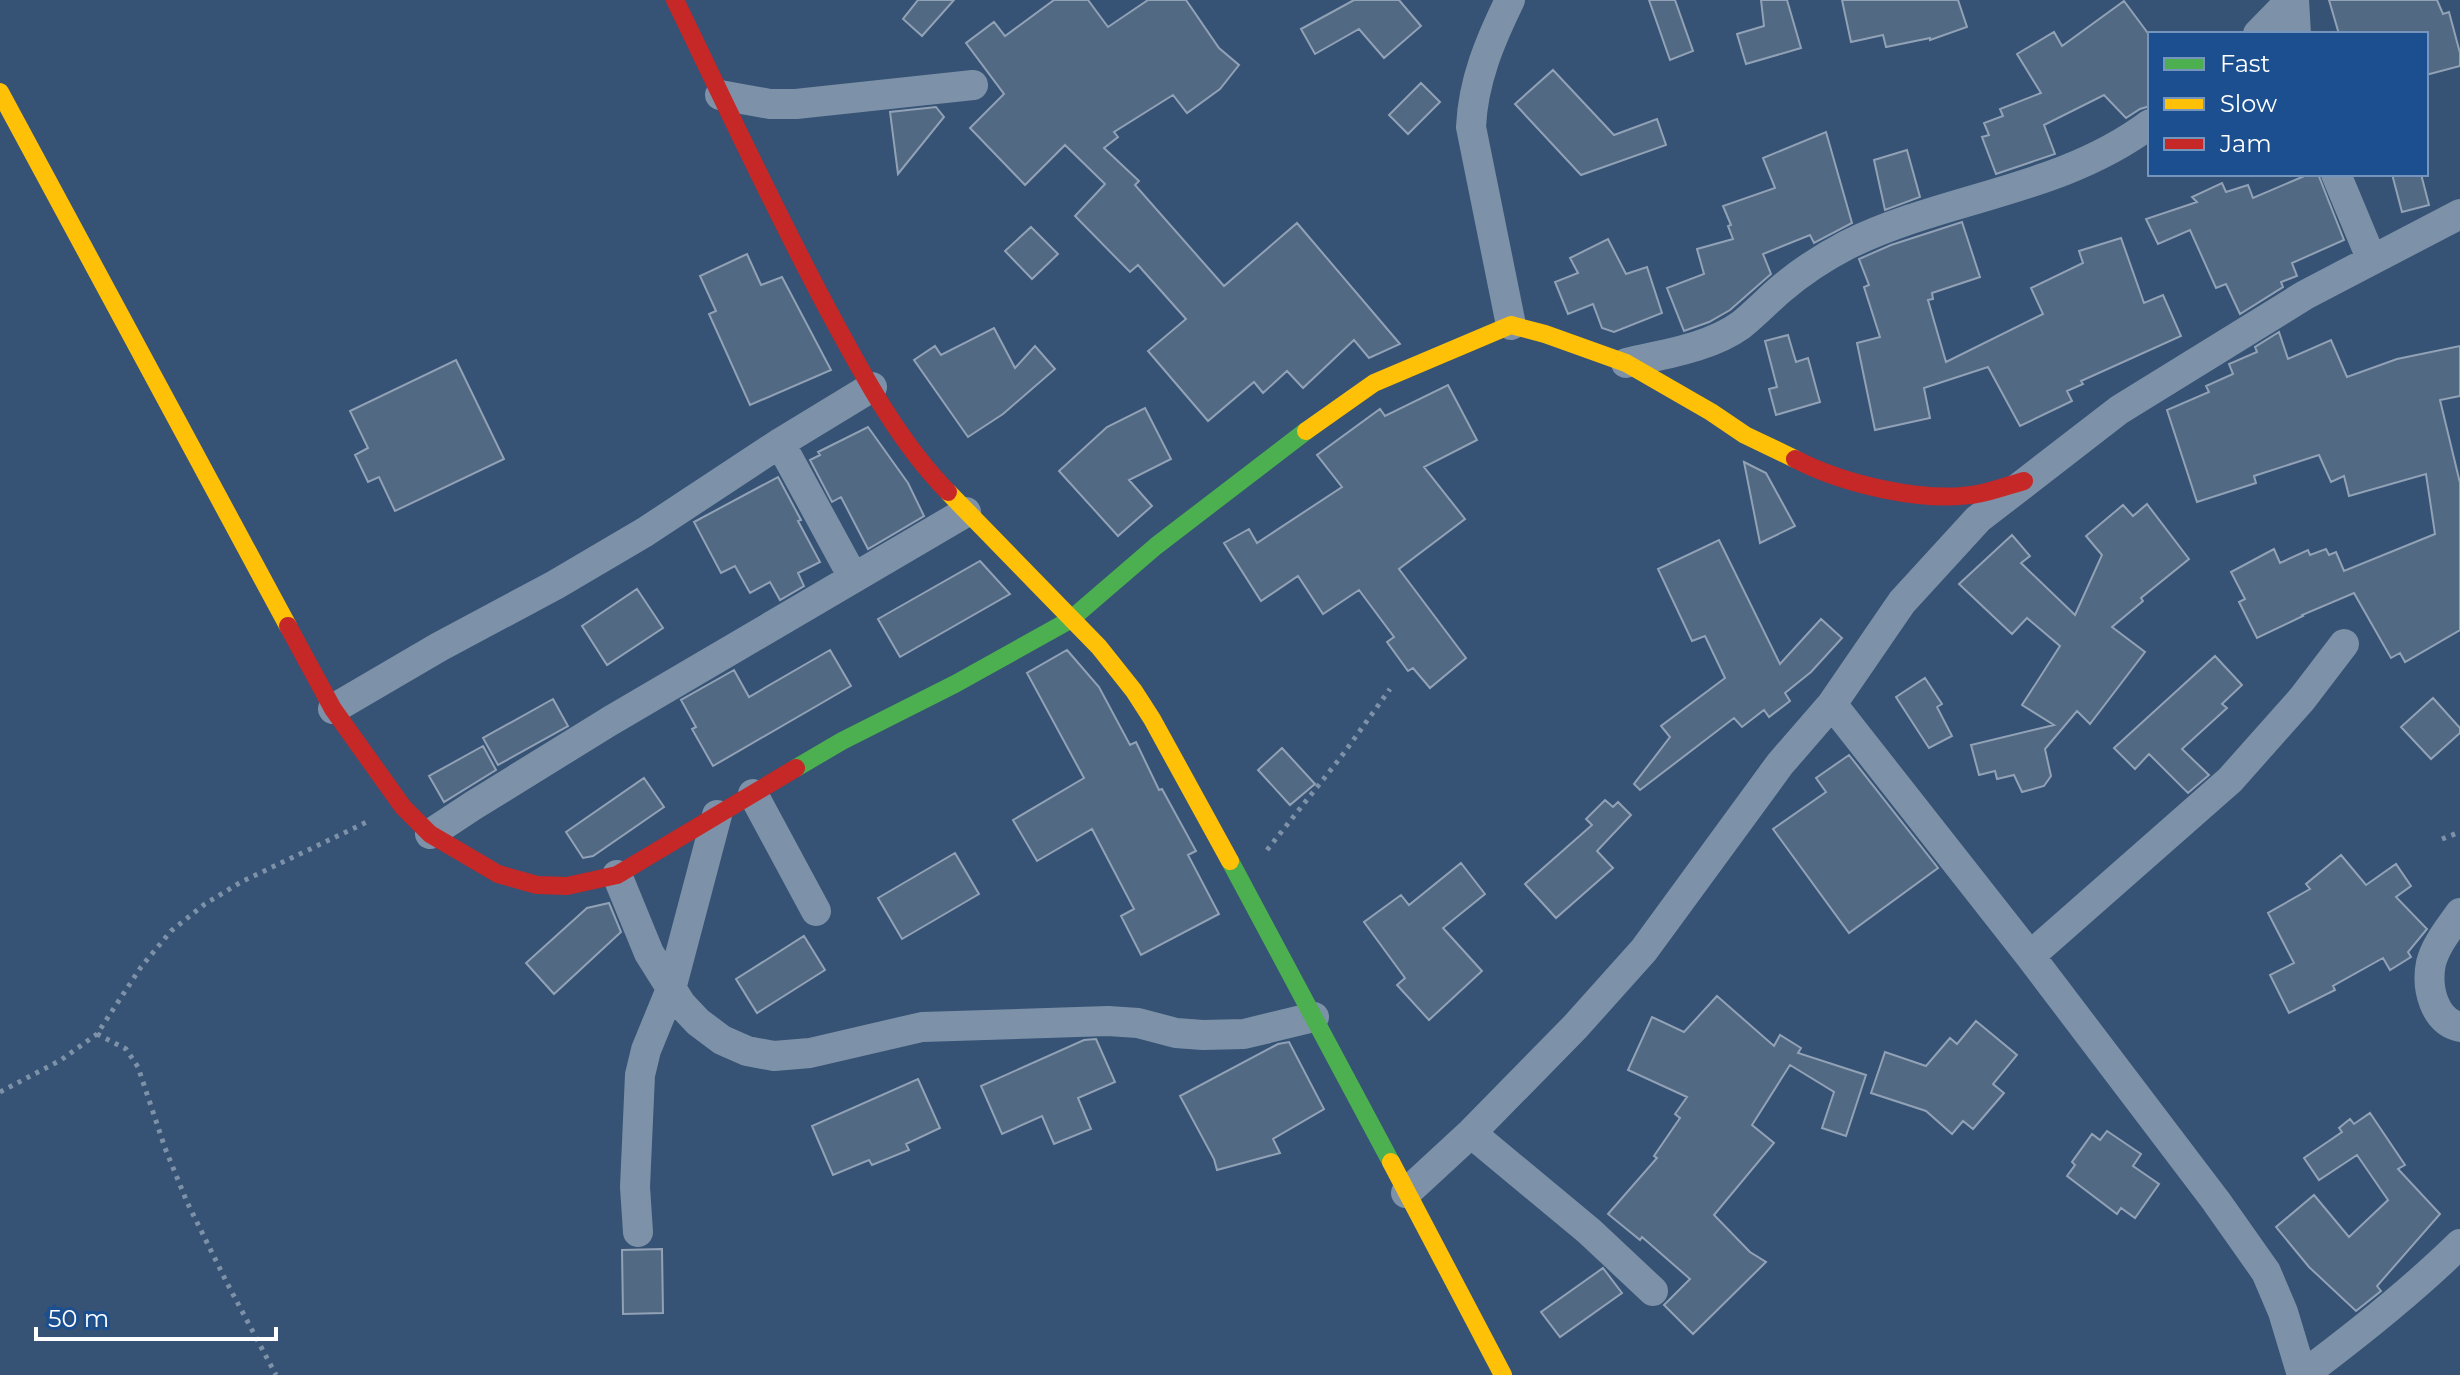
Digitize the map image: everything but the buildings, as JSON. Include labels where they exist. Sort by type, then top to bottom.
[{"type":"street","points":[[675,0],[798,254],[843,338],[909,444],[966,512],[1115,665],[1140,700],[1181,769],[1503,1375]]},
{"type":"street","points":[[1510,0],[1480,70],[1472,101],[1471,127],[1511,325]]},
{"type":"street","points":[[2260,32],[2292,0]]},
{"type":"street","points":[[2292,0],[2296,32]]},
{"type":"street","points":[[720,95],[770,104],[796,104],[973,85]]},
{"type":"street","points":[[0,92],[333,709],[403,807],[430,834],[498,874],[537,885],[567,886],[617,875],[842,741],[967,678],[1070,620],[1156,546],[1345,402],[1374,383],[1511,325],[1626,363],[1745,435],[1820,472],[1898,493],[1980,494],[2024,481]]},
{"type":"street","points":[[1626,363],[1720,337],[1741,325],[1783,287],[1848,245],[1903,223],[2080,166],[2115,148],[2148,125]]},
{"type":"street","points":[[2337,176],[2371,258]]},
{"type":"street","points":[[1406,1193],[1471,1133],[1575,1027],[1644,950],[1780,764],[1832,704],[1902,602],[1978,519],[2119,410],[2305,295],[2460,214]]},
{"type":"street","points":[[333,709],[607,555],[872,387]]},
{"type":"street","points":[[780,443],[853,577]]},
{"type":"street","points":[[430,834],[536,765],[966,512]]},
{"type":"street","points":[[2030,956],[2230,780],[2302,699],[2344,644]]},
{"type":"street","points":[[1832,704],[2030,956],[2216,1201],[2266,1272],[2283,1312],[2302,1375],[2372,1324],[2460,1244]]},
{"type":"street","points":[[753,794],[816,911]]},
{"type":"street","points":[[638,1232],[635,1187],[640,1075],[651,1037],[671,989],[717,815]]},
{"type":"street","points":[[617,875],[649,953],[671,989],[698,1022],[722,1040],[747,1051],[774,1056],[810,1053],[922,1027],[1108,1021],[1138,1023],[1176,1033],[1244,1034],[1314,1017]]},
{"type":"street","points":[[2460,913],[2438,947],[2430,975],[2432,998],[2437,1010],[2444,1020],[2460,1027]]},
{"type":"street","points":[[1471,1133],[1589,1231],[1653,1291]]},
{"type":"path","points":[[1242,883],[1390,689]]},
{"type":"path","points":[[0,1092],[61,1060],[97,1034],[141,967],[171,931],[205,904],[241,882],[342,832],[403,807]]},
{"type":"path","points":[[2442,839],[2460,832]]},
{"type":"path","points":[[97,1034],[126,1049],[138,1067],[154,1119],[187,1202],[276,1375]]},
{"type":"traffic: fast","points":[[796,768],[1070,620],[1156,546],[1306,431]]},
{"type":"traffic: fast","points":[[1230,861],[1391,1162]]},
{"type":"traffic: slow","points":[[0,92],[288,626]]},
{"type":"traffic: slow","points":[[1306,431],[1374,383],[1511,325],[1626,363],[1745,435],[1795,459]]},
{"type":"traffic: slow","points":[[948,492],[1099,647],[1134,691],[1230,861]]},
{"type":"traffic: slow","points":[[1391,1162],[1503,1375]]},
{"type":"traffic: jam","points":[[675,0],[788,232],[853,356],[896,428],[948,492]]},
{"type":"traffic: jam","points":[[1795,459],[1837,477],[1912,494],[1960,496],[2024,481]]},
{"type":"traffic: jam","points":[[288,626],[333,709],[403,807],[430,834],[498,874],[537,885],[567,886],[617,875],[796,768]]}]
